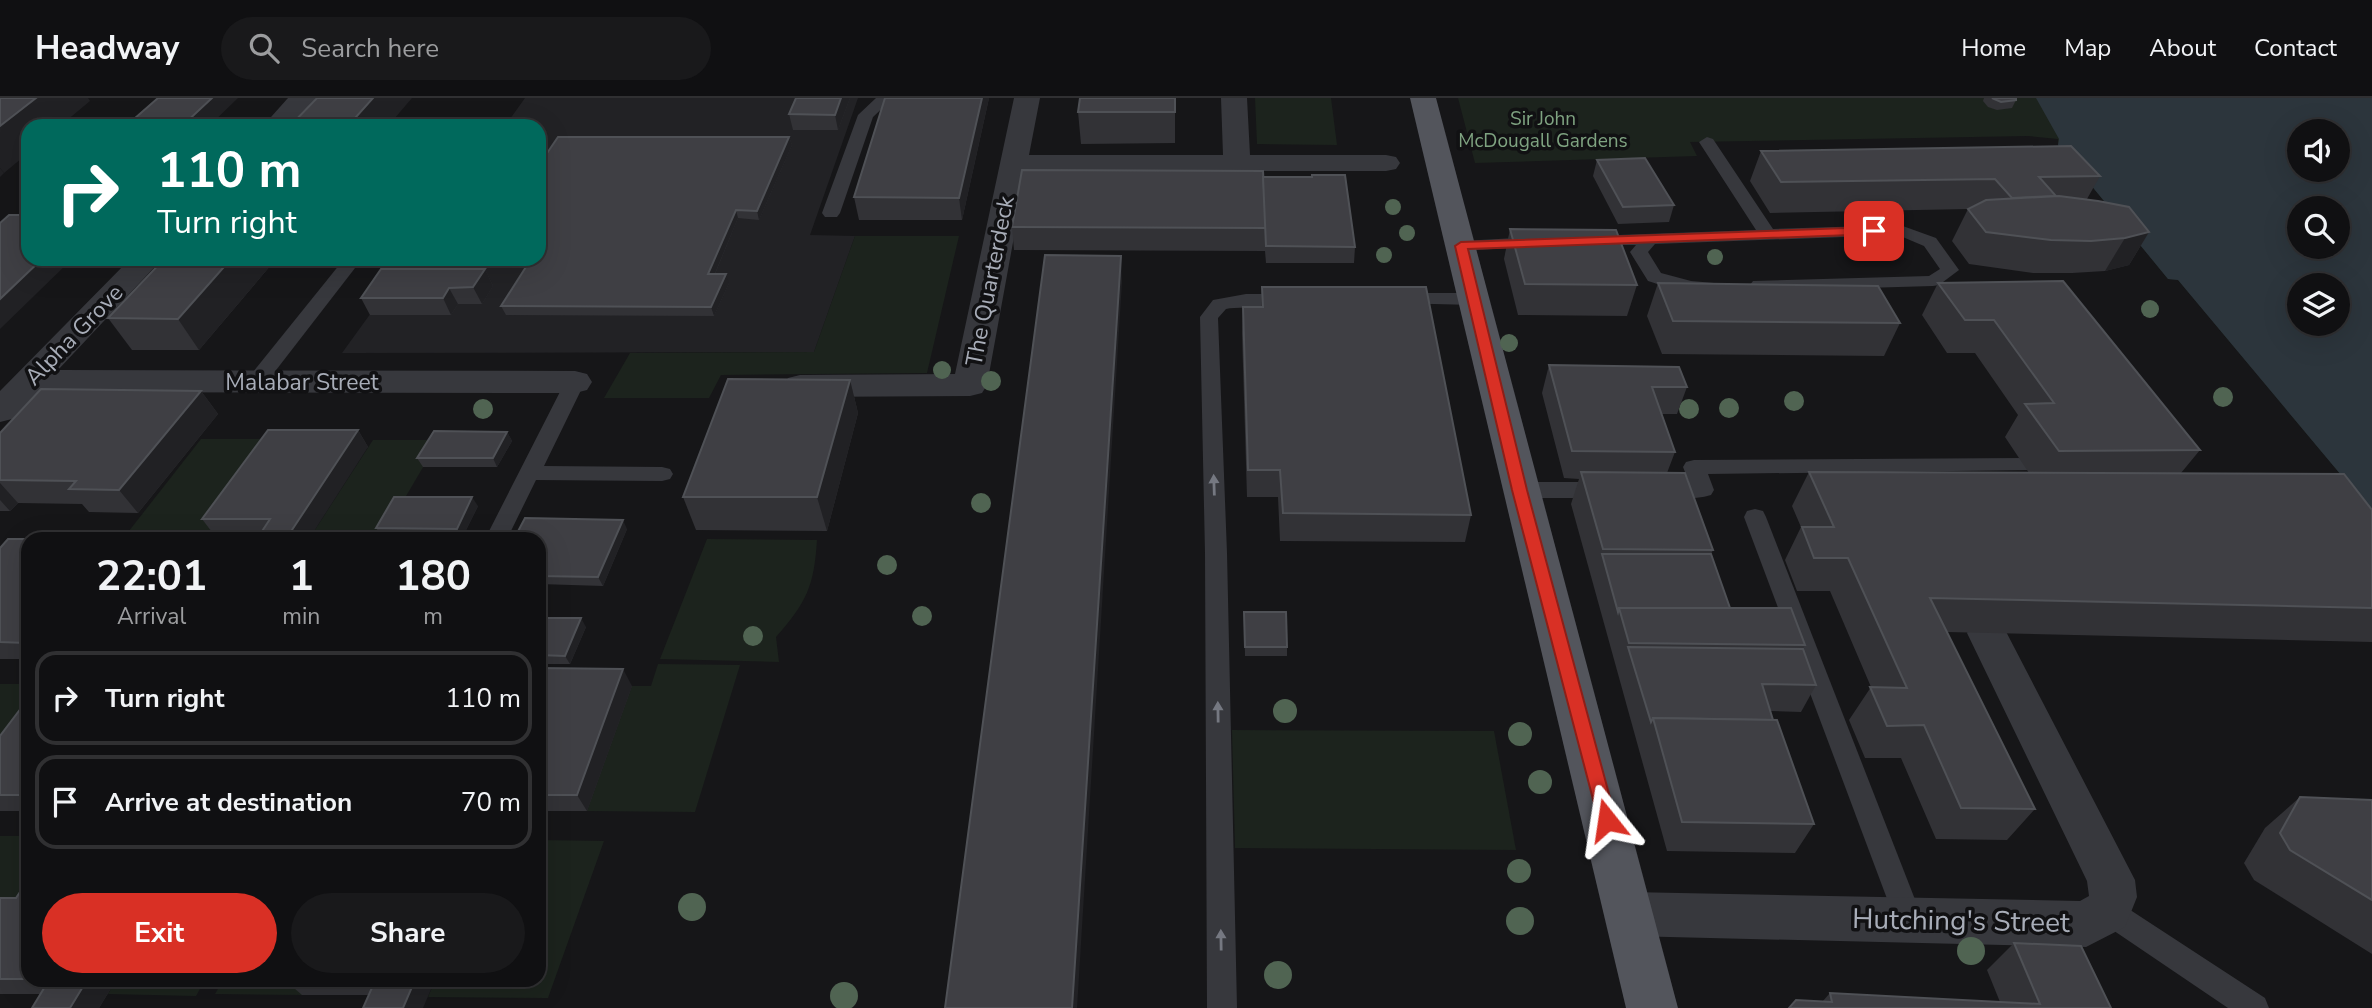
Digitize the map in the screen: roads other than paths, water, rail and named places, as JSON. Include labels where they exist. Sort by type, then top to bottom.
[{"type":"main road","points":[[1423,98],[1652,1008]]},
{"type":"street","points":[[283,119],[303,98]]},
{"type":"street","name":"The Quarterdeck","points":[[774,386],[970,385],[1027,98]]},
{"type":"street","points":[[1234,98],[1237,163]]},
{"type":"street","points":[[1013,163],[1386,163]]},
{"type":"street","name":"Alpha Grove","points":[[0,411],[140,266]]},
{"type":"street","name":"Malabar Street","points":[[28,382],[575,382]]},
{"type":"street","points":[[1987,633],[2110,880],[2113,897],[2108,911]]},
{"type":"street","name":"Hutching's Street","points":[[1629,914],[2086,924],[2108,911]]},
{"type":"lane","points":[[831,214],[866,116],[885,98]]},
{"type":"lane","points":[[1707,142],[1767,234]]},
{"type":"lane","points":[[1576,241],[1612,240],[1645,245],[1767,234],[1900,230],[1930,242],[1950,270],[1933,281],[1691,287],[1654,277],[1645,245]]},
{"type":"lane","points":[[1461,246],[1552,242]]},
{"type":"lane","points":[[256,382],[347,266]]},
{"type":"lane","points":[[1380,300],[1474,299]]},
{"type":"lane","points":[[1222,1008],[1216,553],[1209,317],[1220,304],[1246,300],[1313,300]]},
{"type":"lane","points":[[500,532],[575,382]]},
{"type":"lane","points":[[1520,490],[1703,491],[1694,467],[2024,465]]},
{"type":"lane","points":[[530,472],[662,474]]},
{"type":"lane","points":[[1755,517],[1909,920]]},
{"type":"lane","points":[[2108,911],[2254,1008]]},
{"type":"park label","name":"Sir John McDougall Gardens","points":[[1543,130]]}]
